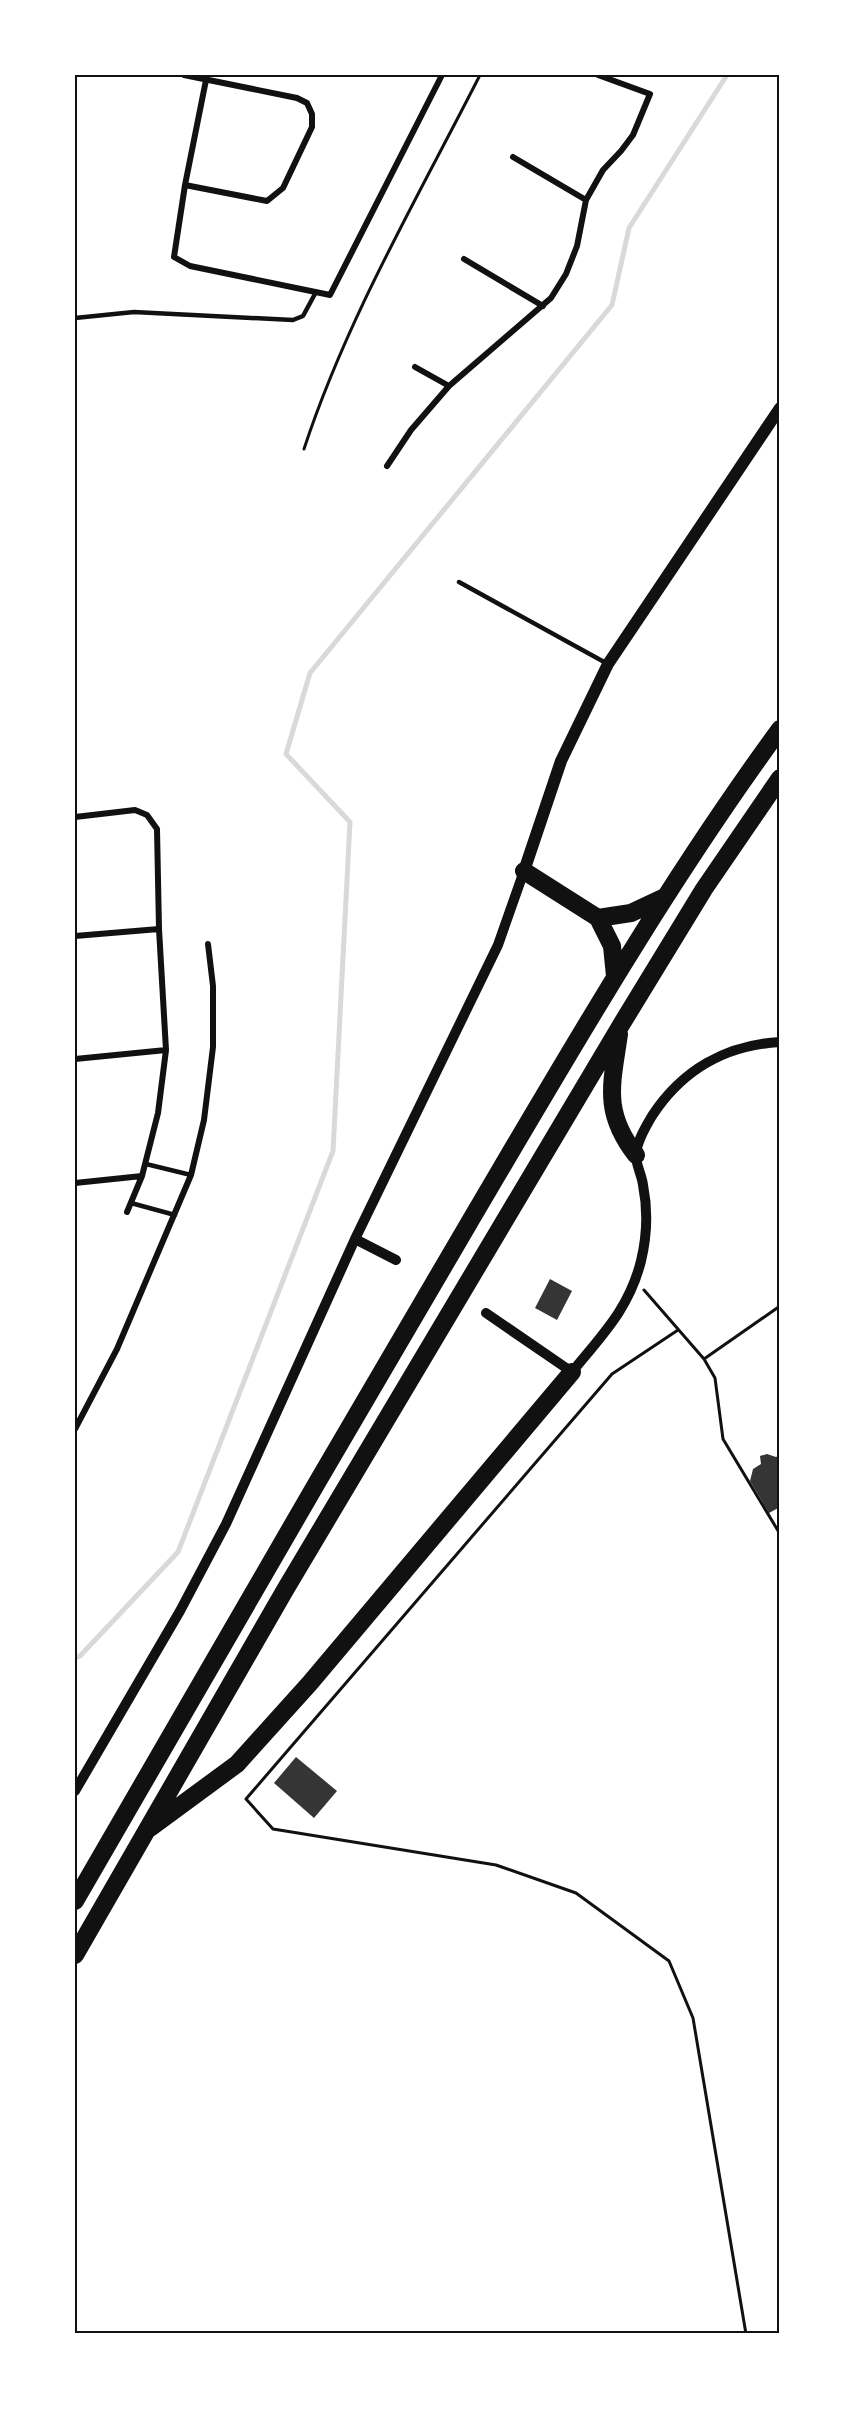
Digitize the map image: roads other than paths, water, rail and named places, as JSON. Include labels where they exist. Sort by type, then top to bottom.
[{"type":"highway","points":[[75,1901],[345,1434],[615,976],[697,847],[780,729]]},
{"type":"highway","points":[[77,1954],[144,1833],[285,1590],[621,1025],[704,889],[780,778]]},
{"type":"highway","points":[[524,871],[598,918],[612,946],[615,976]]},
{"type":"highway","points":[[598,918],[631,913],[666,896]]},
{"type":"highway","points":[[621,1025],[613,1067],[611,1095],[616,1121],[636,1155]]},
{"type":"highway","points":[[144,1833],[237,1764],[310,1683],[572,1372]]},
{"type":"main road","points":[[524,871],[561,761],[608,664],[780,408]]},
{"type":"street","points":[[184,75],[297,98],[307,103],[312,114],[312,127],[283,188],[267,201],[184,185]]},
{"type":"street","points":[[206,80],[184,185],[174,257],[190,266],[330,295],[442,75]]},
{"type":"street","points":[[387,466],[411,430],[449,387],[543,306],[551,298],[566,274],[577,246],[586,200],[603,170],[633,135],[650,94],[598,75]]},
{"type":"street","points":[[513,157],[586,200]]},
{"type":"street","points":[[464,259],[543,306]]},
{"type":"street","points":[[415,368],[449,387]]},
{"type":"street","points":[[75,817],[135,810],[147,814],[157,829],[159,929],[166,1050],[158,1113],[146,1164],[127,1212]]},
{"type":"street","points":[[75,1791],[180,1611],[226,1524],[355,1239],[498,945],[524,871]]},
{"type":"street","points":[[75,936],[159,929]]},
{"type":"street","points":[[75,1429],[117,1349],[191,1175],[204,1120],[213,1047],[213,986],[208,944]]},
{"type":"street","points":[[486,1313],[572,1372],[616,1319],[636,1280],[645,1239],[646,1217],[645,1196],[636,1155],[658,1106],[682,1080],[696,1069],[725,1053],[756,1043],[780,1042]]},
{"type":"street","points":[[75,1059],[166,1050]]},
{"type":"street","points":[[75,1183],[142,1176]]},
{"type":"street","points":[[355,1239],[396,1260]]},
{"type":"lane","points":[[75,318],[134,312],[293,320],[303,316],[316,292]]},
{"type":"lane","points":[[459,582],[608,664]]},
{"type":"lane","points":[[146,1164],[191,1175]]},
{"type":"lane","points":[[131,1203],[175,1215]]},
{"type":"waterway","points":[[75,1658],[80,1656],[178,1552],[333,1151],[350,822],[286,754],[310,673],[612,305],[629,228],[727,75]]}]
